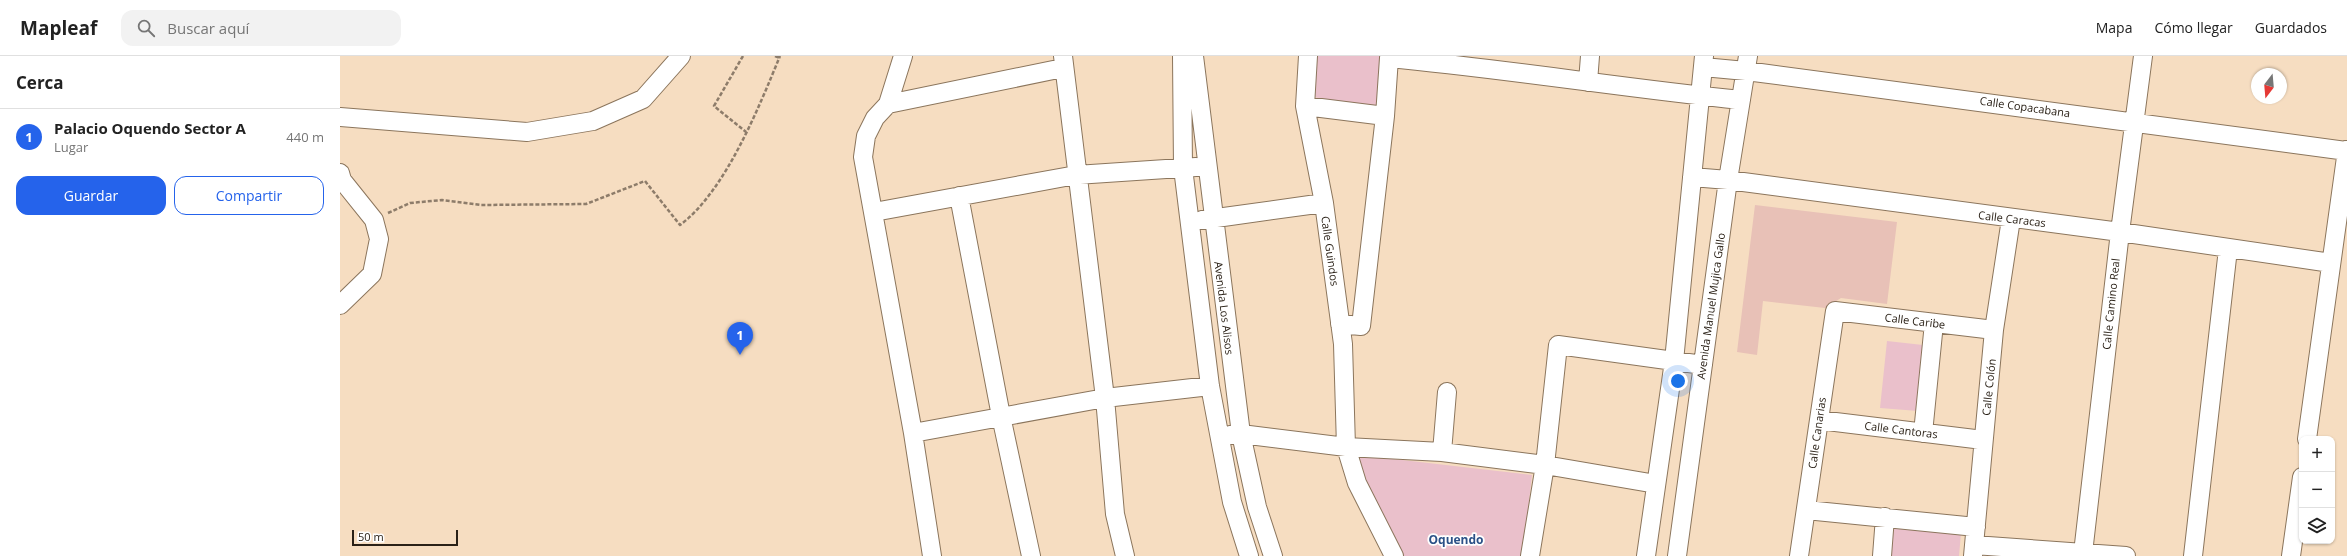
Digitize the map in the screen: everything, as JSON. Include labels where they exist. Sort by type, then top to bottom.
[{"type":"street","points":[[340,117],[527,132],[593,121],[643,99],[681,56]]},
{"type":"street","points":[[903,56],[888,104],[875,118],[866,136],[863,157],[913,433],[932,556]]},
{"type":"street","name":"Avenida Los Alisos","points":[[1182,56],[1184,168],[1210,386],[1218,436],[1232,502],[1249,556]]},
{"type":"street","name":"Avenida Los Alisos","points":[[1194,56],[1206,166],[1241,434],[1257,507],[1274,556]]},
{"type":"street","name":"Calle Guindos","points":[[1308,56],[1305,106],[1324,203],[1340,324],[1346,447],[1357,483],[1394,556]]},
{"type":"street","points":[[1588,82],[1590,56]]},
{"type":"street","name":"Calle Camino Real","points":[[2083,553],[2142,56]]},
{"type":"street","points":[[1340,324],[1361,326],[1385,116],[1389,58],[1475,61],[1588,82],[1741,100]]},
{"type":"street","points":[[888,104],[1063,62],[1105,398],[1115,514],[1124,556]]},
{"type":"street","points":[[1646,556],[1674,361],[1704,62]]},
{"type":"street","name":"Calle Copacabana","points":[[1704,62],[1747,63],[2135,122],[2347,150]]},
{"type":"street","name":"Avenida Manuel Mujica Gallo","points":[[1677,556],[1728,180],[1747,63]]},
{"type":"street","points":[[1305,106],[1385,116]]},
{"type":"street","points":[[2307,436],[2347,150]]},
{"type":"street","points":[[874,212],[1076,175],[1206,166]]},
{"type":"street","name":"Calle Caracas","points":[[1692,177],[1728,180],[2011,219],[2120,232],[2331,263]]},
{"type":"street","points":[[340,306],[372,274],[379,239],[374,220],[341,178]]},
{"type":"street","points":[[959,196],[1001,416],[1032,556]]},
{"type":"street","points":[[1190,221],[1324,203]]},
{"type":"street","name":"Calle Colón","points":[[1974,550],[1994,330],[2011,219]]},
{"type":"street","points":[[2193,556],[2228,249]]},
{"type":"street","name":"Calle Caribe","points":[[1835,311],[1994,330]]},
{"type":"street","name":"Calle Canarias","points":[[1799,556],[1835,311]]},
{"type":"street","points":[[1923,433],[1934,323]]},
{"type":"street","points":[[1530,556],[1545,465],[1558,345],[1703,365]]},
{"type":"street","points":[[913,433],[1105,398],[1210,386]]},
{"type":"street","points":[[1442,452],[1447,392]]},
{"type":"street","name":"Calle Cantoras","points":[[1819,420],[1983,440]]},
{"type":"street","points":[[1218,436],[1241,434],[1346,447],[1442,452],[1545,465],[1656,484]]},
{"type":"street","points":[[2291,556],[2299,499]]},
{"type":"street","points":[[1806,510],[1976,527]]},
{"type":"street","points":[[1882,556],[1885,517]]},
{"type":"street","points":[[1974,550],[2083,553],[2126,556]]},
{"type":"path","points":[[743,56],[714,106],[746,132]]},
{"type":"path","points":[[374,220],[410,203],[442,200],[481,205],[586,204],[645,181],[680,225],[692,216],[722,176],[746,132],[780,57],[775,56]]},
{"type":"shaded area","points":[[1317,56],[1385,56],[1380,107],[1312,97]]},
{"type":"shaded area","points":[[1887,341],[1923,345],[1918,411],[1880,408]]},
{"type":"shaded area","points":[[1359,455],[1532,475],[1523,556],[1401,556],[1364,484]]},
{"type":"shaded area","points":[[1891,526],[1961,533],[1959,556],[1889,556]]},
{"type":"building","points":[[1755,205],[1897,222],[1887,304],[1841,298],[1825,308],[1763,301],[1757,355],[1737,352]]},
{"type":"place","name":"Palacio Oquendo Sector A","points":[[740,355]]},
{"type":"district","name":"Oquendo","points":[[1456,540]]}]
